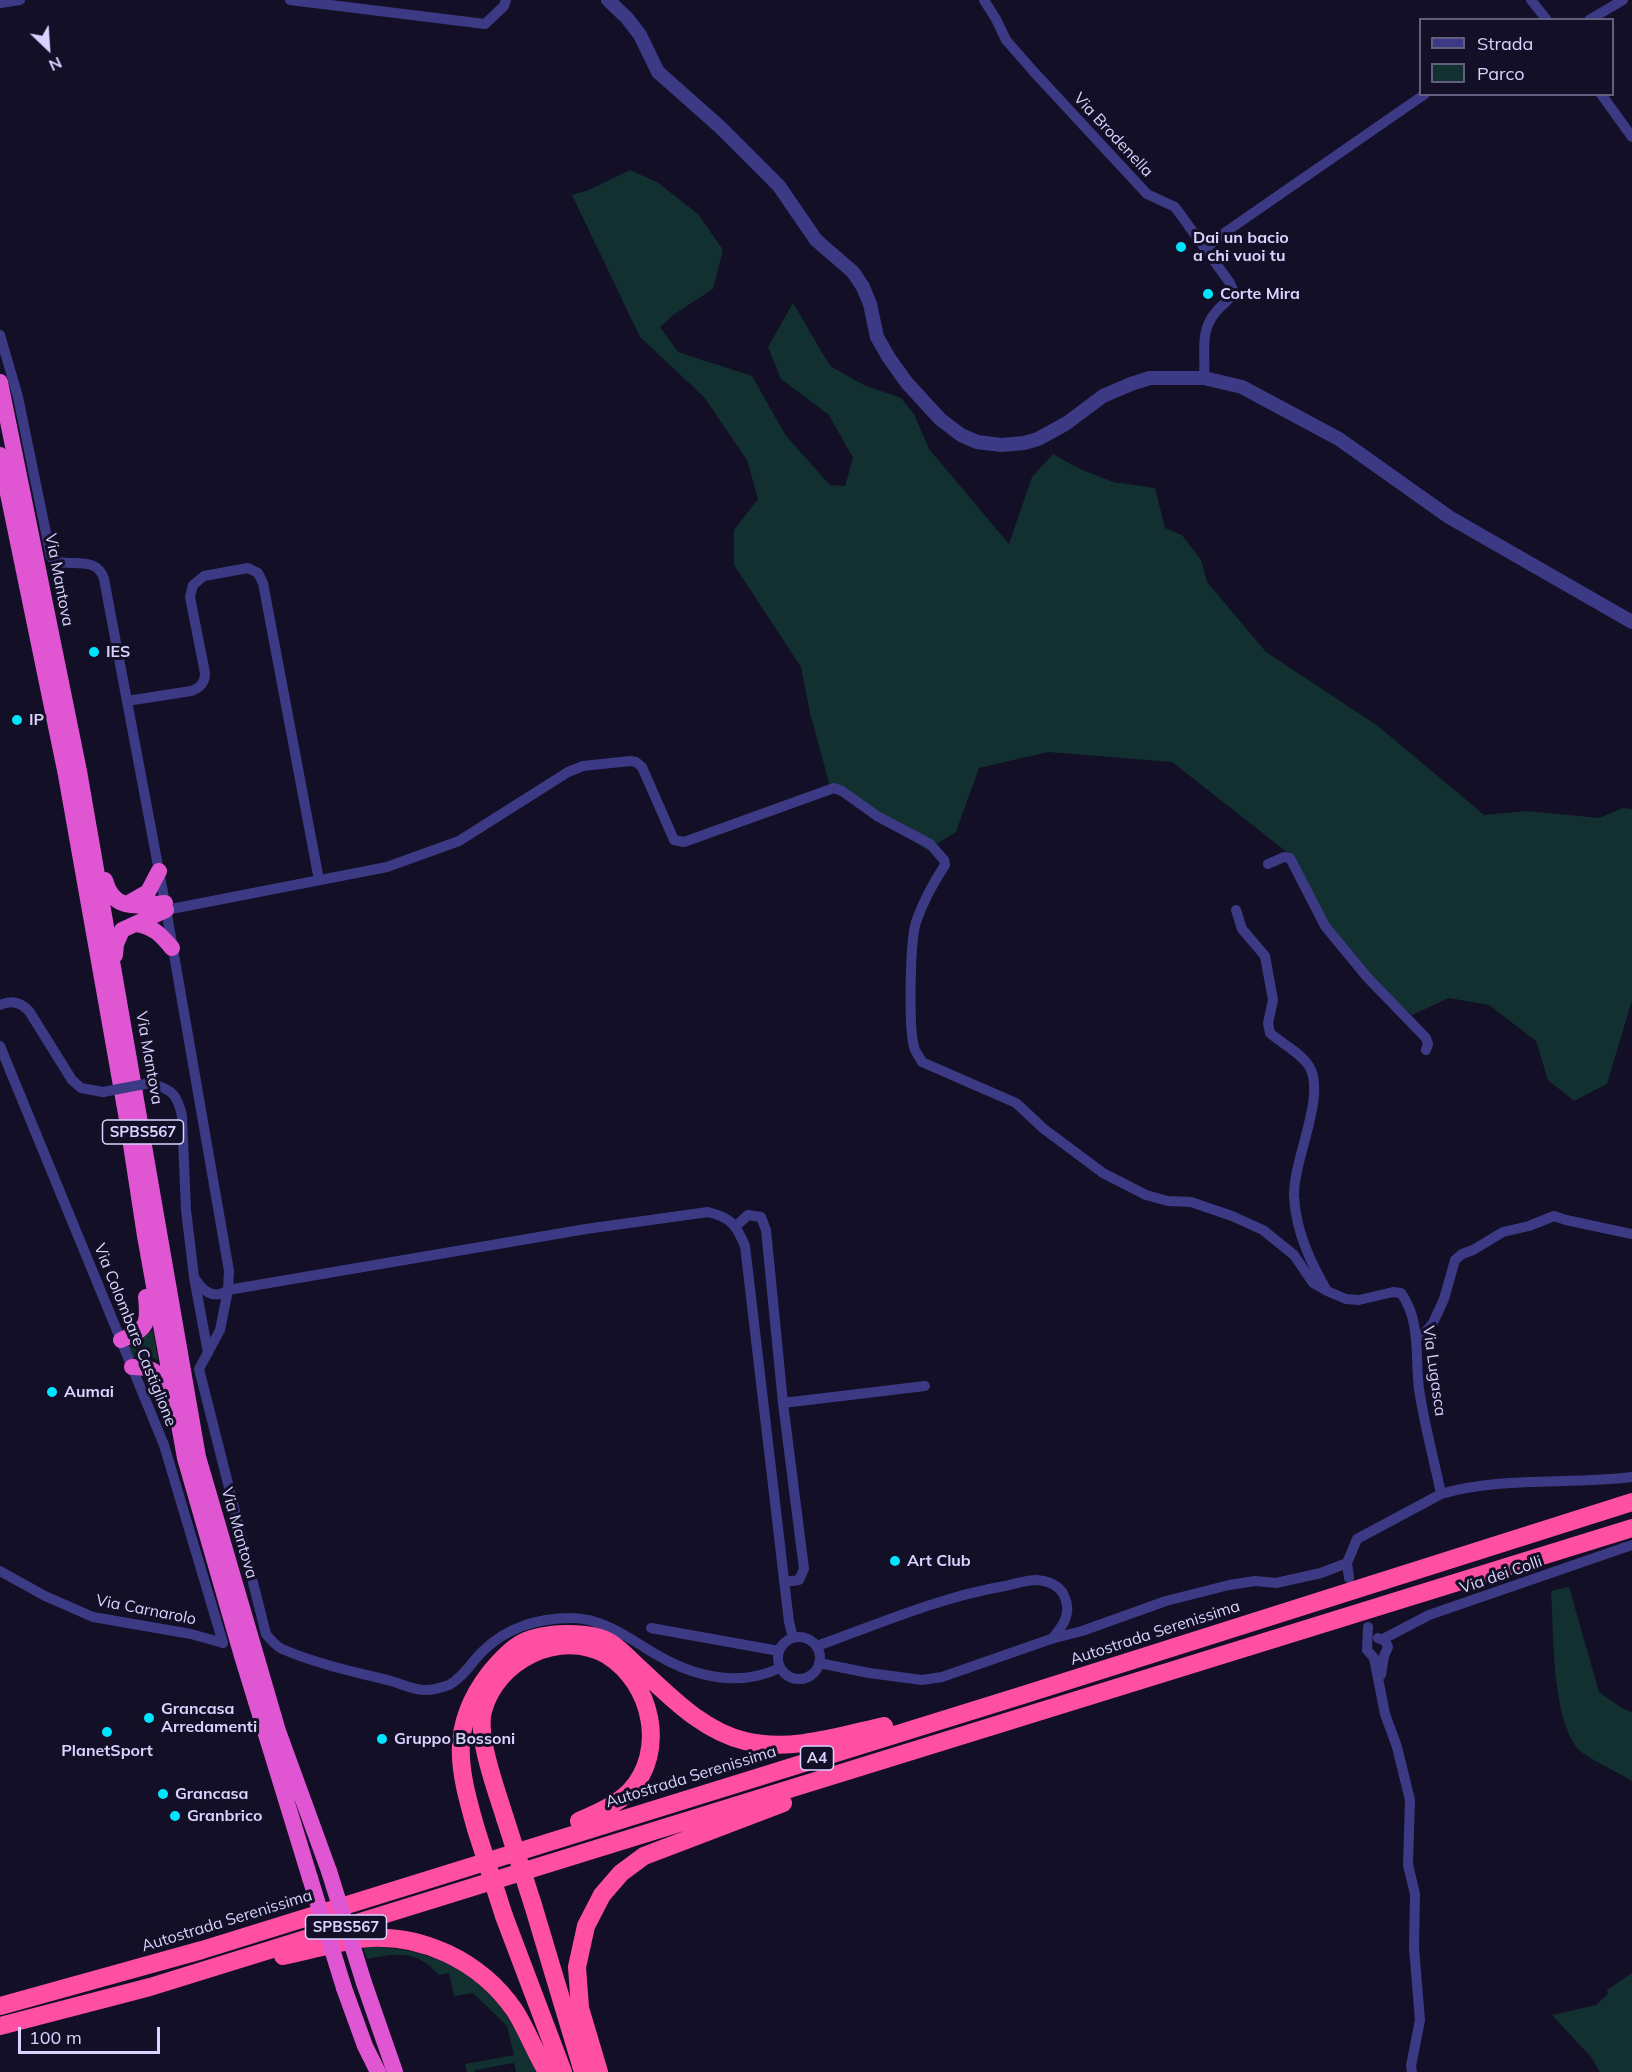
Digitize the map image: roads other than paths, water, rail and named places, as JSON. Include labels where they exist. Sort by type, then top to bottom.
[{"type":"highway","name":"Via Mantova","points":[[0,382],[80,771],[198,1457],[278,1731],[328,1871],[380,2032]]},
{"type":"highway","name":"Via Mantova","points":[[0,455],[66,775],[185,1458],[242,1656],[344,1988],[365,2046]]},
{"type":"highway","points":[[92,848],[99,857],[107,891],[112,898],[126,904],[165,907]]},
{"type":"highway","points":[[126,904],[148,892],[159,871]]},
{"type":"highway","points":[[114,965],[119,935],[129,926],[138,924],[165,907]]},
{"type":"highway","points":[[138,924],[148,926],[159,933],[172,948]]},
{"type":"highway","points":[[121,1340],[145,1326],[148,1316],[144,1279],[145,1236]]},
{"type":"highway","points":[[132,1367],[148,1367],[155,1371],[170,1422],[185,1458]]},
{"type":"highway","name":"Autostrada Serenissima","points":[[0,2006],[202,1950],[472,1864],[1023,1695],[1632,1502]]},
{"type":"highway","name":"A4","points":[[0,2026],[117,1996],[1632,1528]]},
{"type":"highway","points":[[563,2072],[504,1916],[464,1788],[460,1735],[467,1711],[477,1690],[499,1661],[522,1643],[552,1634],[582,1634],[610,1642],[691,1714],[707,1725],[725,1735],[747,1742],[769,1745],[797,1744],[827,1739],[1023,1695]]},
{"type":"highway","points":[[472,1864],[601,1811],[630,1790],[641,1775],[650,1748],[652,1729],[649,1713],[636,1684],[607,1655],[580,1646],[551,1646],[524,1657],[504,1673],[483,1711],[483,1735],[492,1778],[505,1818],[533,1905],[583,2072]]},
{"type":"highway","points":[[599,2072],[580,2008],[577,1967],[580,1944],[594,1908],[621,1873],[644,1856],[905,1754]]},
{"type":"highway","points":[[195,1972],[359,1940],[380,1938],[422,1944],[446,1953],[484,1976],[515,2011],[547,2072]]},
{"type":"highway","points":[[380,2032],[404,2072]]},
{"type":"highway","name":"SPBS567","points":[[380,2032],[395,2072]]},
{"type":"highway","points":[[365,2046],[373,2072]]},
{"type":"highway","name":"SPBS567","points":[[365,2046],[378,2072]]},
{"type":"street","points":[[0,3],[20,0]]},
{"type":"street","points":[[290,0],[485,24],[504,6],[506,0]]},
{"type":"street","points":[[608,0],[627,18],[640,35],[658,72],[720,127],[778,186],[816,240],[853,272],[864,287],[877,337],[889,358],[907,383],[940,419],[961,435],[977,442],[1001,445],[1024,442],[1051,432],[1103,396],[1150,378],[1204,378],[1242,387],[1339,439],[1449,517],[1632,622]]},
{"type":"street","name":"Via Brodenella","points":[[984,0],[1006,40],[1147,194],[1175,207],[1230,282],[1234,292],[1228,301],[1215,312],[1207,325],[1203,340],[1204,378]]},
{"type":"street","points":[[1532,0],[1545,18]]},
{"type":"street","points":[[1592,18],[1623,0]]},
{"type":"street","points":[[1206,249],[1226,231],[1422,96]]},
{"type":"street","points":[[1602,96],[1632,137]]},
{"type":"street","points":[[0,335],[18,397],[51,557],[57,562],[75,562],[95,567],[103,574],[159,871],[230,1271],[228,1290],[217,1334],[200,1370],[266,1634],[279,1648],[426,1690],[448,1685],[462,1675],[485,1649],[511,1630],[541,1619],[575,1618],[604,1625],[626,1635],[668,1661],[709,1676],[746,1678],[762,1676],[780,1668]]},
{"type":"street","points":[[127,701],[197,689],[202,684],[205,673],[190,597],[193,585],[204,576],[248,568],[258,573],[263,583],[319,880]]},
{"type":"street","points":[[165,907],[387,867],[459,841],[568,772],[584,766],[636,762],[642,767],[674,840],[678,842],[684,842],[834,788],[842,791],[877,816],[930,844],[944,860],[945,865],[931,887],[916,923],[912,942],[912,1030],[914,1049],[922,1062],[1016,1103],[1044,1129],[1102,1173],[1146,1195],[1168,1201],[1191,1202],[1232,1216],[1263,1230],[1294,1255],[1313,1283],[1327,1292]]},
{"type":"street","points":[[1268,864],[1284,857],[1290,858],[1325,927],[1367,977],[1426,1038],[1428,1044],[1426,1050]]},
{"type":"street","points":[[1236,910],[1242,929],[1265,956],[1273,1000],[1268,1023],[1270,1033],[1308,1065],[1314,1081],[1311,1115],[1295,1177],[1294,1197],[1300,1235],[1306,1254],[1327,1292]]},
{"type":"street","points":[[0,1005],[15,1002],[24,1005],[72,1080],[81,1088],[104,1092],[150,1083],[165,1088],[179,1101],[182,1116],[186,1210],[194,1276],[208,1353]]},
{"type":"street","name":"Via Colombare Castiglione","points":[[0,1046],[164,1445],[223,1643]]},
{"type":"street","points":[[194,1276],[206,1293],[216,1295],[228,1290],[586,1229],[708,1212],[724,1216],[736,1226],[745,1246],[784,1582],[793,1638]]},
{"type":"street","points":[[736,1226],[748,1215],[761,1217],[766,1230],[783,1403],[804,1569],[799,1580],[784,1582]]},
{"type":"street","points":[[1416,1338],[1424,1334],[1433,1323],[1444,1299],[1455,1260],[1503,1232],[1529,1226],[1554,1216],[1632,1234]]},
{"type":"street","name":"Via Lugasca","points":[[1327,1292],[1346,1299],[1359,1300],[1393,1292],[1401,1293],[1406,1300],[1416,1338],[1419,1389],[1441,1494]]},
{"type":"street","points":[[200,1313],[206,1324],[217,1334]]},
{"type":"street","points":[[783,1403],[925,1386]]},
{"type":"street","points":[[1349,1578],[1347,1563],[1357,1539],[1441,1494],[1465,1487],[1509,1483],[1599,1481],[1632,1477]]},
{"type":"street","name":"Via dei Colli","points":[[1412,2072],[1420,2020],[1414,1948],[1415,1894],[1408,1865],[1410,1800],[1397,1747],[1385,1714],[1380,1682],[1379,1647],[1401,1630],[1429,1615],[1632,1545]]},
{"type":"street","points":[[819,1663],[921,1680],[942,1677],[1166,1601],[1219,1587],[1256,1581],[1276,1583],[1321,1573],[1347,1563]]},
{"type":"street","name":"Via Carnarolo","points":[[0,1571],[45,1596],[93,1617],[191,1634],[223,1643]]},
{"type":"street","points":[[816,1646],[975,1591],[1035,1580],[1057,1586],[1063,1592],[1067,1603],[1065,1621],[1052,1639]]},
{"type":"street","points":[[651,1628],[779,1650]]},
{"type":"street","points":[[793,1638],[806,1638],[816,1646],[819,1663],[812,1675],[805,1678],[791,1678],[780,1668],[779,1650],[782,1645],[793,1638]]},
{"type":"place","name":"Dai un bacio a chi vuoi tu","points":[[1181,247]]},
{"type":"place","name":"Corte Mira","points":[[1208,294]]},
{"type":"place","name":"IES","points":[[94,652]]},
{"type":"place","name":"IP","points":[[17,720]]},
{"type":"place","name":"Aumai","points":[[52,1392]]},
{"type":"place","name":"Art Club","points":[[895,1561]]},
{"type":"place","name":"Grancasa Arredamenti","points":[[149,1718]]},
{"type":"place","name":"PlanetSport","points":[[107,1732]]},
{"type":"place","name":"Gruppo Bossoni","points":[[382,1739]]},
{"type":"place","name":"Grancasa","points":[[163,1794]]},
{"type":"place","name":"Granbrico","points":[[175,1816]]}]
